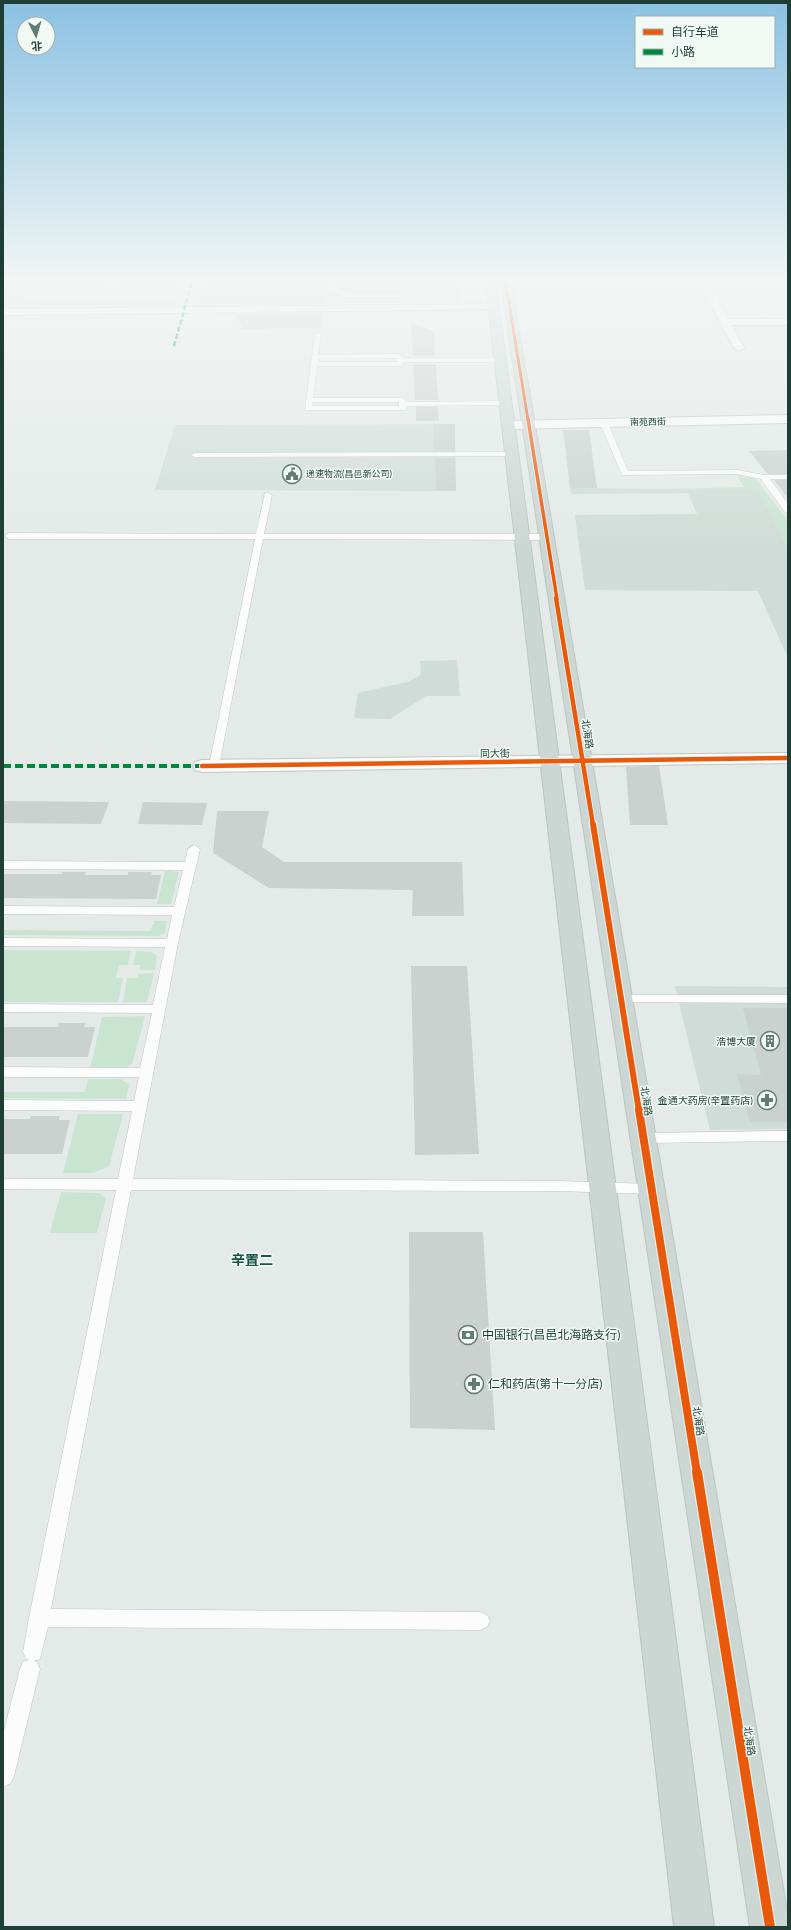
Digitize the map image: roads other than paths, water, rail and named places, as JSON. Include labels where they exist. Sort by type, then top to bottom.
[{"type":"main road","name":"北海路","points":[[502,368],[546,537],[770,1927]]},
{"type":"main road","name":"北海路","points":[[509,368],[514,417],[512,454],[694,1927]]},
{"type":"street","name":"南苑西街","points":[[514,417],[604,423],[788,419]]},
{"type":"street","name":"同大街","points":[[208,766],[788,758]]},
{"type":"lane","points":[[309,400],[402,400],[403,408],[307,410],[313,368]]},
{"type":"lane","points":[[402,404],[514,417]]},
{"type":"lane","points":[[604,423],[625,473],[736,472],[764,478],[788,477]]},
{"type":"lane","points":[[195,455],[512,454]]},
{"type":"lane","points":[[764,478],[788,510]]},
{"type":"lane","points":[[208,766],[268,495]]},
{"type":"lane","points":[[9,536],[546,537]]},
{"type":"lane","points":[[3,1776],[32,1660],[158,1009],[194,849]]},
{"type":"lane","points":[[3,865],[190,866]]},
{"type":"lane","points":[[3,910],[179,911]]},
{"type":"lane","points":[[3,942],[172,943]]},
{"type":"lane","points":[[620,998],[788,999]]},
{"type":"lane","points":[[3,1008],[158,1009]]},
{"type":"lane","points":[[3,1072],[146,1073]]},
{"type":"lane","points":[[3,1105],[140,1106]]},
{"type":"lane","points":[[643,1138],[788,1136]]},
{"type":"lane","points":[[3,1184],[651,1188]]},
{"type":"lane","points":[[39,1618],[480,1620]]},
{"type":"place","name":"递速物流(昌邑新公司)","points":[[292,474]]},
{"type":"place","name":"浩博大厦","points":[[770,1041]]},
{"type":"place","name":"金通大药房(辛置药店)","points":[[767,1100]]},
{"type":"place","name":"中国银行(昌邑北海路支行)","points":[[468,1335]]},
{"type":"place","name":"仁和药店(第十一分店)","points":[[474,1384]]},
{"type":"district","name":"辛置二","points":[[252,1260]]}]
